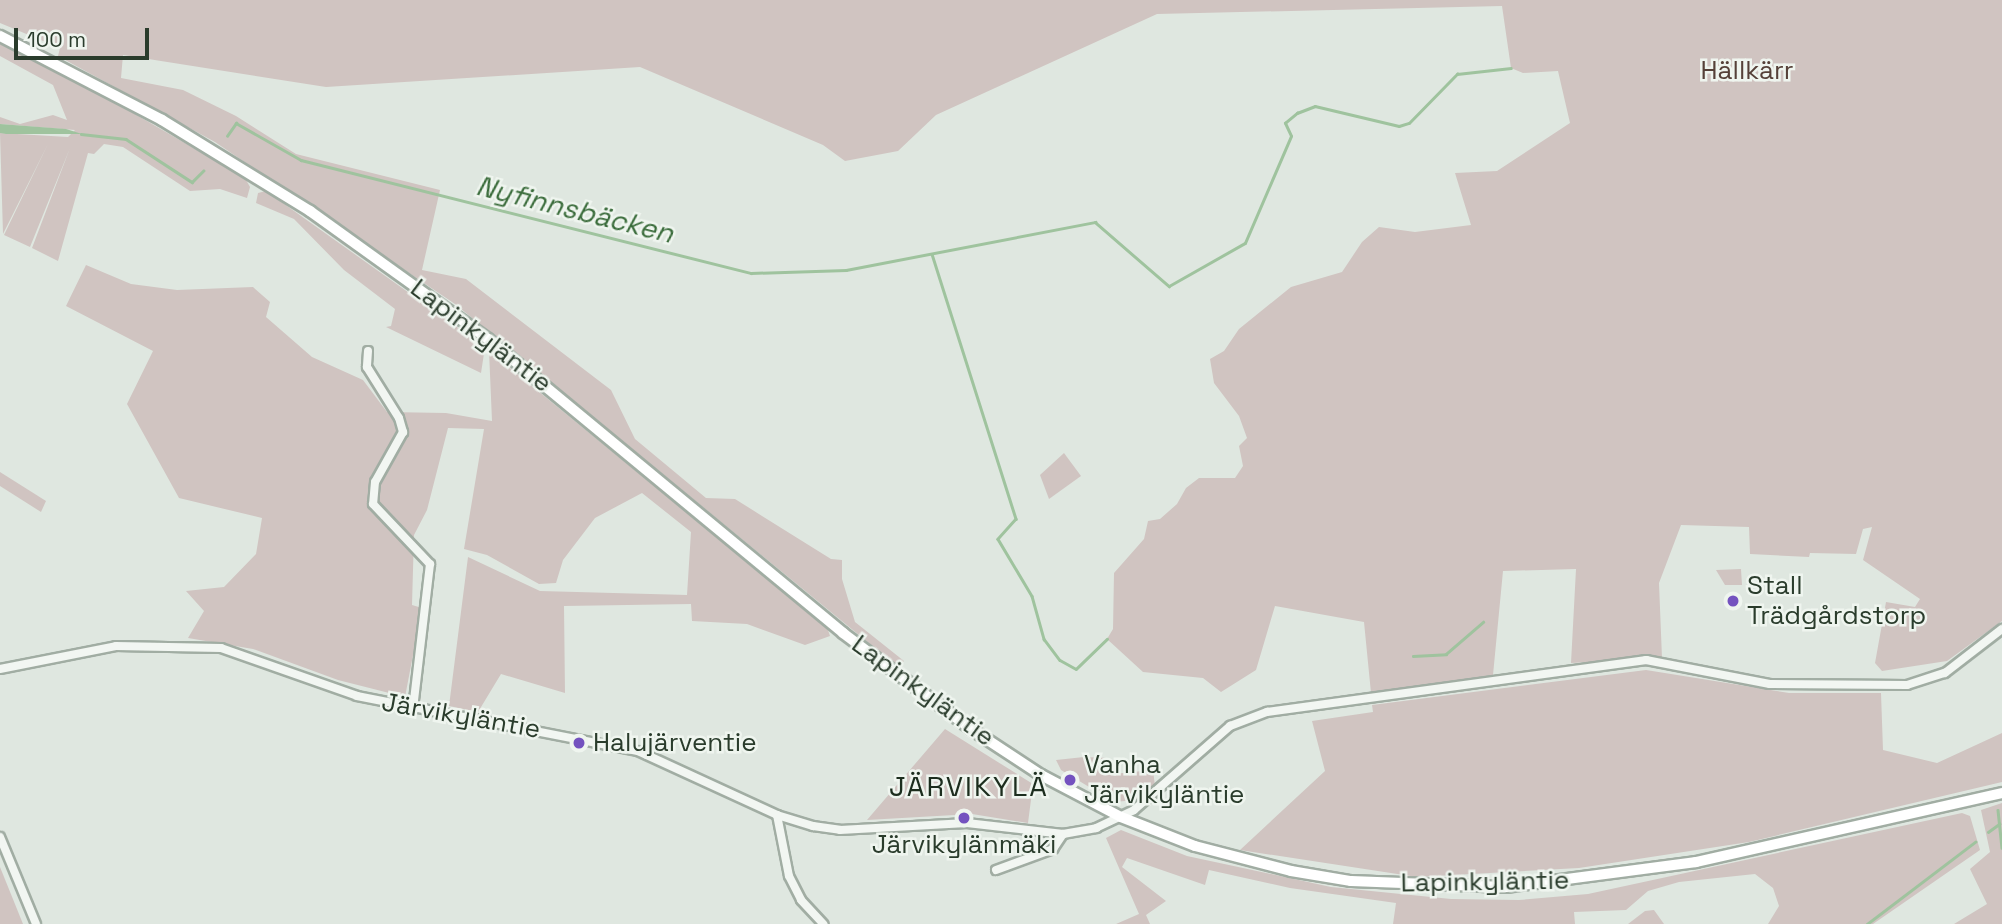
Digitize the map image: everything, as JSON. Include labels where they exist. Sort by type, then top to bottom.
[{"type":"main road","name":"Lapinkyläntie","points":[[0,36],[162,120],[310,211],[488,339],[908,683],[1041,775],[1121,817],[1195,846],[1291,871],[1407,886],[1506,887],[1696,862],[2002,793]]},
{"type":"street","points":[[368,351],[368,367],[399,418],[403,432],[375,482],[373,504],[430,564],[413,708]]},
{"type":"street","points":[[1121,817],[1148,799],[1230,726],[1267,712],[1646,660],[1770,684],[1907,685],[1945,673],[2002,629]]},
{"type":"street","name":"Järvikyläntie","points":[[0,669],[98,648],[190,645],[255,656],[357,696],[638,751],[776,815],[840,830],[967,823],[1063,834],[1096,828],[1121,817]]},
{"type":"street","points":[[776,815],[789,876],[801,900],[823,924]]},
{"type":"street","points":[[996,870],[1053,849],[1063,834]]},
{"type":"street","points":[[0,837],[36,924]]},
{"type":"green space","name":"Hällkärr","points":[[0,0],[2002,0],[2002,621],[1947,661],[1882,671],[1875,663],[1886,602],[1915,607],[1920,599],[1863,560],[1872,527],[1863,529],[1856,554],[1810,553],[1809,557],[1750,554],[1749,527],[1681,525],[1659,583],[1662,658],[1571,663],[1576,569],[1503,571],[1493,675],[1371,693],[1364,622],[1275,606],[1256,670],[1221,692],[1203,678],[1143,672],[1107,639],[1113,629],[1114,573],[1144,539],[1148,521],[1160,519],[1177,504],[1186,488],[1199,478],[1235,478],[1243,466],[1239,446],[1247,438],[1239,416],[1214,383],[1210,359],[1224,351],[1239,329],[1291,287],[1342,272],[1362,242],[1379,227],[1415,232],[1471,225],[1455,173],[1497,171],[1570,123],[1558,71],[1523,73],[1511,68],[1502,6],[1157,14],[936,115],[898,151],[845,161],[823,145],[640,67],[326,87],[123,55],[121,78],[183,90],[236,116],[296,154],[440,190],[422,270],[466,279],[611,390],[635,439],[706,498],[735,499],[831,559],[842,560],[842,579],[855,622],[904,661],[898,667],[455,304],[215,142],[58,56],[60,48],[0,23]]},
{"type":"green space","points":[[0,44],[109,99],[245,178],[250,187],[247,198],[220,189],[190,191],[123,147],[104,144],[94,154],[88,153],[58,261],[32,248],[70,148],[30,247],[4,235],[48,144],[3,234],[0,133],[68,137],[75,130],[0,124],[0,117],[20,124],[53,115],[67,120],[53,85],[0,56]]},
{"type":"green space","points":[[266,191],[485,347],[481,373],[386,327],[391,326],[395,309],[344,270],[294,219],[256,203],[258,193]]},
{"type":"green space","points":[[86,265],[131,284],[177,290],[253,287],[270,302],[266,317],[312,357],[363,380],[387,412],[446,413],[492,421],[489,351],[827,627],[830,636],[805,645],[747,624],[692,621],[691,604],[564,606],[565,693],[501,674],[478,712],[449,706],[468,557],[540,591],[687,595],[691,532],[642,493],[595,518],[563,560],[556,583],[539,584],[487,555],[464,549],[484,429],[448,428],[427,510],[414,535],[412,605],[422,608],[405,697],[338,680],[253,649],[188,638],[204,611],[186,591],[224,587],[256,554],[262,518],[179,498],[127,404],[153,351],[66,306]]},
{"type":"green space","points":[[1064,453],[1081,476],[1049,499],[1040,475]]},
{"type":"green space","points":[[0,472],[46,501],[41,512],[0,486]]},
{"type":"green space","points":[[1741,569],[1742,585],[1725,585],[1716,570]]},
{"type":"green space","points":[[1646,670],[1789,693],[1881,693],[1883,750],[1937,763],[2002,733],[2002,782],[1749,842],[1579,868],[1417,877],[1240,850],[1325,771],[1312,721],[1373,712],[1372,705]]},
{"type":"green space","points":[[945,729],[1033,784],[1028,823],[972,814],[867,820]]},
{"type":"green space","points":[[1109,758],[1113,774],[1153,770],[1155,786],[1136,800],[1114,802],[1061,770],[1056,760]]},
{"type":"green space","points":[[2002,803],[2002,924],[1954,924],[1987,904],[1970,869],[1990,852],[1981,810]]},
{"type":"green space","points":[[1962,813],[1970,816],[1980,850],[1873,924],[1768,924],[1779,906],[1773,888],[1755,874],[1679,882],[1648,891],[1626,910],[1574,912],[1575,924],[1393,924],[1396,903],[1290,888],[1209,870],[1205,885],[1127,858],[1122,867],[1166,901],[1146,915],[1150,924],[1116,924],[1139,914],[1106,838],[1121,830],[1187,856],[1331,887],[1451,899],[1519,900],[1588,894]]},
{"type":"green space","points":[[0,867],[23,924],[0,924]]},
{"type":"green space","points":[[1654,910],[1664,924],[1628,924],[1645,911]]},
{"type":"shaded area","points":[[0,124],[66,129],[82,134],[6,134],[0,133]]},
{"type":"waterway","name":"Nyfinnsbäcken","points":[[227,136],[236,123],[301,160],[751,273],[846,270],[1095,222],[1169,286],[1245,243],[1291,136],[1285,123],[1297,113],[1315,106],[1399,126],[1409,123],[1457,74],[1511,68]]},
{"type":"waterway","name":"Nyfinnsbäcken","points":[[81,134],[126,139],[192,182],[203,171]]},
{"type":"waterway","name":"Nyfinnsbäcken","points":[[932,254],[1016,519],[998,539],[1032,596],[1044,639],[1060,660],[1076,669],[1107,639]]},
{"type":"waterway","points":[[1413,656],[1446,654],[1483,622]]},
{"type":"waterway","points":[[1998,810],[2002,848]]},
{"type":"waterway","points":[[1988,832],[1999,824]]},
{"type":"waterway","points":[[1867,924],[1975,842]]},
{"type":"place","name":"Stall Trädgårdstorp","points":[[1733,601]]},
{"type":"place","name":"Halujärventie","points":[[579,743]]},
{"type":"place","name":"Vanha Järvikyläntie","points":[[1070,780]]},
{"type":"place","name":"Järvikylänmäki","points":[[964,818]]},
{"type":"district","name":"JÄRVIKYLÄ","points":[[969,786]]}]
